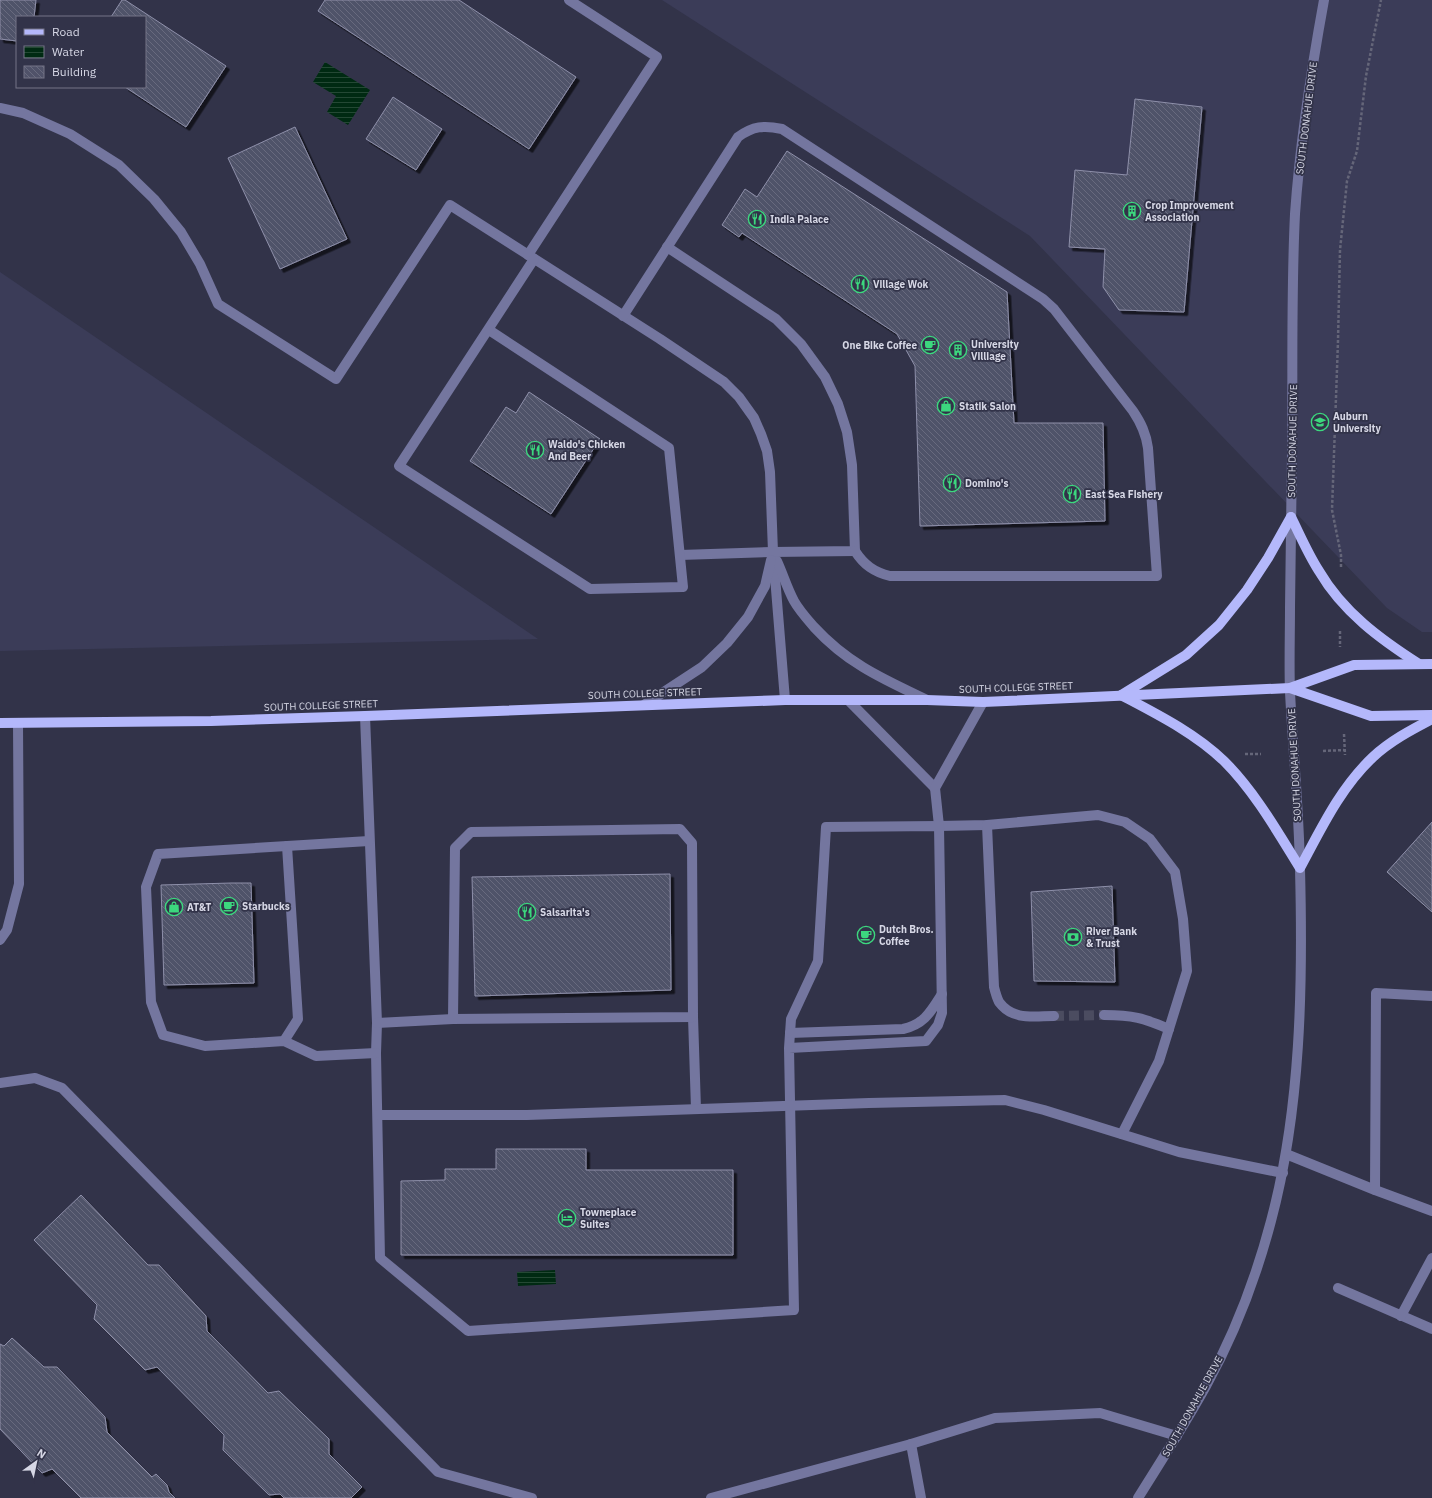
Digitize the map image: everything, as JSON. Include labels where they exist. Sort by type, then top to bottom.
[{"type":"main road","points":[[1291,516],[1319,572],[1340,601],[1366,626],[1389,645],[1419,664]]},
{"type":"main road","points":[[1121,695],[1186,655],[1219,625],[1247,590],[1268,558],[1291,516]]},
{"type":"main road","name":"SOUTH COLLEGE STREET","points":[[0,723],[211,721],[785,700],[927,700],[983,702],[1290,688],[1354,665],[1432,664]]},
{"type":"main road","name":"SOUTH COLLEGE STREET","points":[[1290,688],[1371,716],[1432,715]]},
{"type":"main road","points":[[1121,695],[1162,717],[1194,737],[1224,760],[1248,787],[1300,868],[1332,808],[1348,785],[1373,757],[1400,736],[1432,719]]},
{"type":"street","points":[[489,330],[669,448],[683,587],[590,589],[399,466],[489,330],[531,257],[657,57],[569,0]]},
{"type":"street","name":"SOUTH DONAHUE DRIVE","points":[[1138,1498],[1177,1436],[1207,1384],[1234,1330],[1271,1223],[1283,1173],[1291,1120],[1297,1068],[1301,968],[1300,868],[1290,688],[1293,284],[1296,212],[1305,118],[1324,0]]},
{"type":"street","points":[[0,108],[23,113],[70,134],[118,165],[154,199],[180,232],[200,264],[218,304],[336,379],[450,205],[724,382],[754,418],[767,451],[770,472],[773,552],[785,700]]},
{"type":"street","points":[[623,316],[667,247],[738,137],[755,128],[769,126],[782,129],[1043,299],[1054,309],[1133,410],[1142,424],[1146,434],[1157,576],[890,576],[868,567],[855,551],[852,465],[847,432],[838,404],[825,377],[801,344],[776,319],[667,247]]},
{"type":"street","points":[[680,555],[855,551]]},
{"type":"street","points":[[773,552],[794,601],[827,642],[847,658],[875,675],[927,700]]},
{"type":"street","points":[[644,705],[702,667],[727,643],[748,617],[765,586],[773,552]]},
{"type":"street","points":[[789,1048],[926,1041],[938,1025],[942,1013],[939,826],[934,788],[848,700]]},
{"type":"street","points":[[934,788],[983,702]]},
{"type":"street","points":[[365,716],[377,1023],[376,1053],[380,1258],[468,1331],[794,1310],[789,1048],[791,1019],[818,962],[826,827],[987,825],[1098,815],[1125,822],[1150,839],[1175,872],[1183,919],[1187,971],[1159,1061],[1122,1134]]},
{"type":"street","points":[[0,940],[19,884],[18,723]]},
{"type":"street","points":[[987,825],[994,987],[999,1001],[1009,1011],[1019,1016],[1054,1016]]},
{"type":"street","points":[[454,1019],[455,848],[471,832],[680,829],[692,843],[693,1018],[696,1109]]},
{"type":"street","points":[[369,841],[158,854],[146,887],[151,1002],[163,1036],[205,1046],[284,1041],[316,1056],[376,1053]]},
{"type":"street","points":[[284,1041],[298,1019],[287,846]]},
{"type":"street","points":[[1376,1190],[1376,993],[1432,996]]},
{"type":"street","points":[[790,1033],[903,1029],[913,1027],[926,1018],[942,994]]},
{"type":"street","points":[[1104,1015],[1125,1015],[1141,1018],[1169,1029]]},
{"type":"street","points":[[377,1023],[454,1019],[693,1018]]},
{"type":"street","points":[[0,1083],[35,1078],[62,1088],[438,1472],[532,1498]]},
{"type":"street","points":[[378,1115],[527,1115],[1005,1100],[1044,1110],[1179,1152],[1283,1173]]},
{"type":"street","points":[[1286,1154],[1432,1211]]},
{"type":"street","points":[[1401,1316],[1432,1258]]},
{"type":"street","points":[[1338,1288],[1432,1329]]},
{"type":"street","points":[[711,1498],[911,1444],[995,1418],[1100,1414],[1177,1436]]},
{"type":"street","points":[[911,1444],[921,1498]]},
{"type":"path","points":[[1341,573],[1341,555],[1332,510],[1340,250],[1347,180],[1357,151],[1366,76],[1381,0]]},
{"type":"path","points":[[1344,734],[1345,757]]},
{"type":"path","points":[[1323,751],[1344,750]]},
{"type":"shaded area","name":"Auburn University","points":[[662,0],[1432,0],[1432,632],[1422,632],[1387,608],[1030,236]]},
{"type":"shaded area","points":[[0,272],[337,502],[538,639],[0,651]]},
{"type":"water","points":[[325,62],[370,90],[348,125],[327,112],[336,96],[313,82]]},
{"type":"water","points":[[555,1270],[556,1284],[518,1286],[517,1272]]},
{"type":"building","points":[[0,0],[36,0],[34,16],[16,16],[16,41],[0,39]]},
{"type":"building","points":[[122,0],[125,0],[226,66],[186,127],[127,88],[146,88],[146,16],[112,16]]},
{"type":"building","points":[[325,0],[459,0],[576,77],[529,149],[318,11]]},
{"type":"building","points":[[393,97],[442,129],[416,170],[366,139]]},
{"type":"building","name":"Crop Improvement Association","points":[[1135,99],[1202,107],[1184,312],[1119,310],[1103,287],[1105,249],[1069,247],[1075,170],[1127,175]]},
{"type":"building","points":[[295,127],[347,239],[280,269],[228,158]]},
{"type":"building","name":"University Villiage","points":[[787,151],[1007,292],[1014,423],[1103,423],[1105,521],[920,526],[915,366],[897,334],[742,233],[739,237],[722,225],[745,189],[757,197]]},
{"type":"building","name":"Waldo's Chicken And Beer","points":[[529,392],[600,439],[551,514],[470,461],[506,407],[516,413]]},
{"type":"building","points":[[1432,822],[1432,912],[1387,872]]},
{"type":"building","points":[[670,874],[671,990],[475,996],[472,877]]},
{"type":"building","points":[[251,883],[254,983],[164,985],[161,885]]},
{"type":"building","name":"River Bank & Trust","points":[[1112,886],[1115,982],[1034,981],[1031,892]]},
{"type":"building","name":"Towneplace Suites","points":[[496,1149],[586,1149],[586,1170],[733,1170],[733,1255],[401,1255],[401,1181],[445,1180],[445,1169],[496,1169]]},
{"type":"building","points":[[81,1195],[148,1265],[159,1265],[206,1316],[207,1331],[268,1393],[279,1391],[329,1439],[329,1454],[362,1487],[351,1498],[284,1498],[280,1494],[269,1495],[223,1450],[224,1435],[157,1367],[145,1370],[94,1319],[97,1305],[34,1240]]},
{"type":"building","points":[[12,1338],[44,1367],[57,1367],[105,1417],[107,1432],[152,1477],[156,1474],[167,1485],[169,1492],[175,1498],[81,1498],[52,1469],[42,1473],[0,1429],[0,1344],[4,1346]]},
{"type":"tunnel","points":[[1054,1016],[1104,1015]]},
{"type":"place","name":"Crop Improvement Association","points":[[1132,211]]},
{"type":"place","name":"India Palace","points":[[757,219]]},
{"type":"place","name":"Village Wok","points":[[860,284]]},
{"type":"place","name":"One Bike Coffee","points":[[930,345]]},
{"type":"place","name":"University Villiage","points":[[958,350]]},
{"type":"place","name":"Statik Salon","points":[[946,406]]},
{"type":"place","name":"Auburn University","points":[[1320,422]]},
{"type":"place","name":"Waldo's Chicken And Beer","points":[[535,450]]},
{"type":"place","name":"Domino's","points":[[952,483]]},
{"type":"place","name":"East Sea Fishery","points":[[1072,494]]},
{"type":"place","name":"Starbucks","points":[[229,906]]},
{"type":"place","name":"AT&T","points":[[174,907]]},
{"type":"place","name":"Salsarita's","points":[[527,912]]},
{"type":"place","name":"Dutch Bros. Coffee","points":[[866,935]]},
{"type":"place","name":"River Bank & Trust","points":[[1073,937]]},
{"type":"place","name":"Towneplace Suites","points":[[567,1218]]}]
